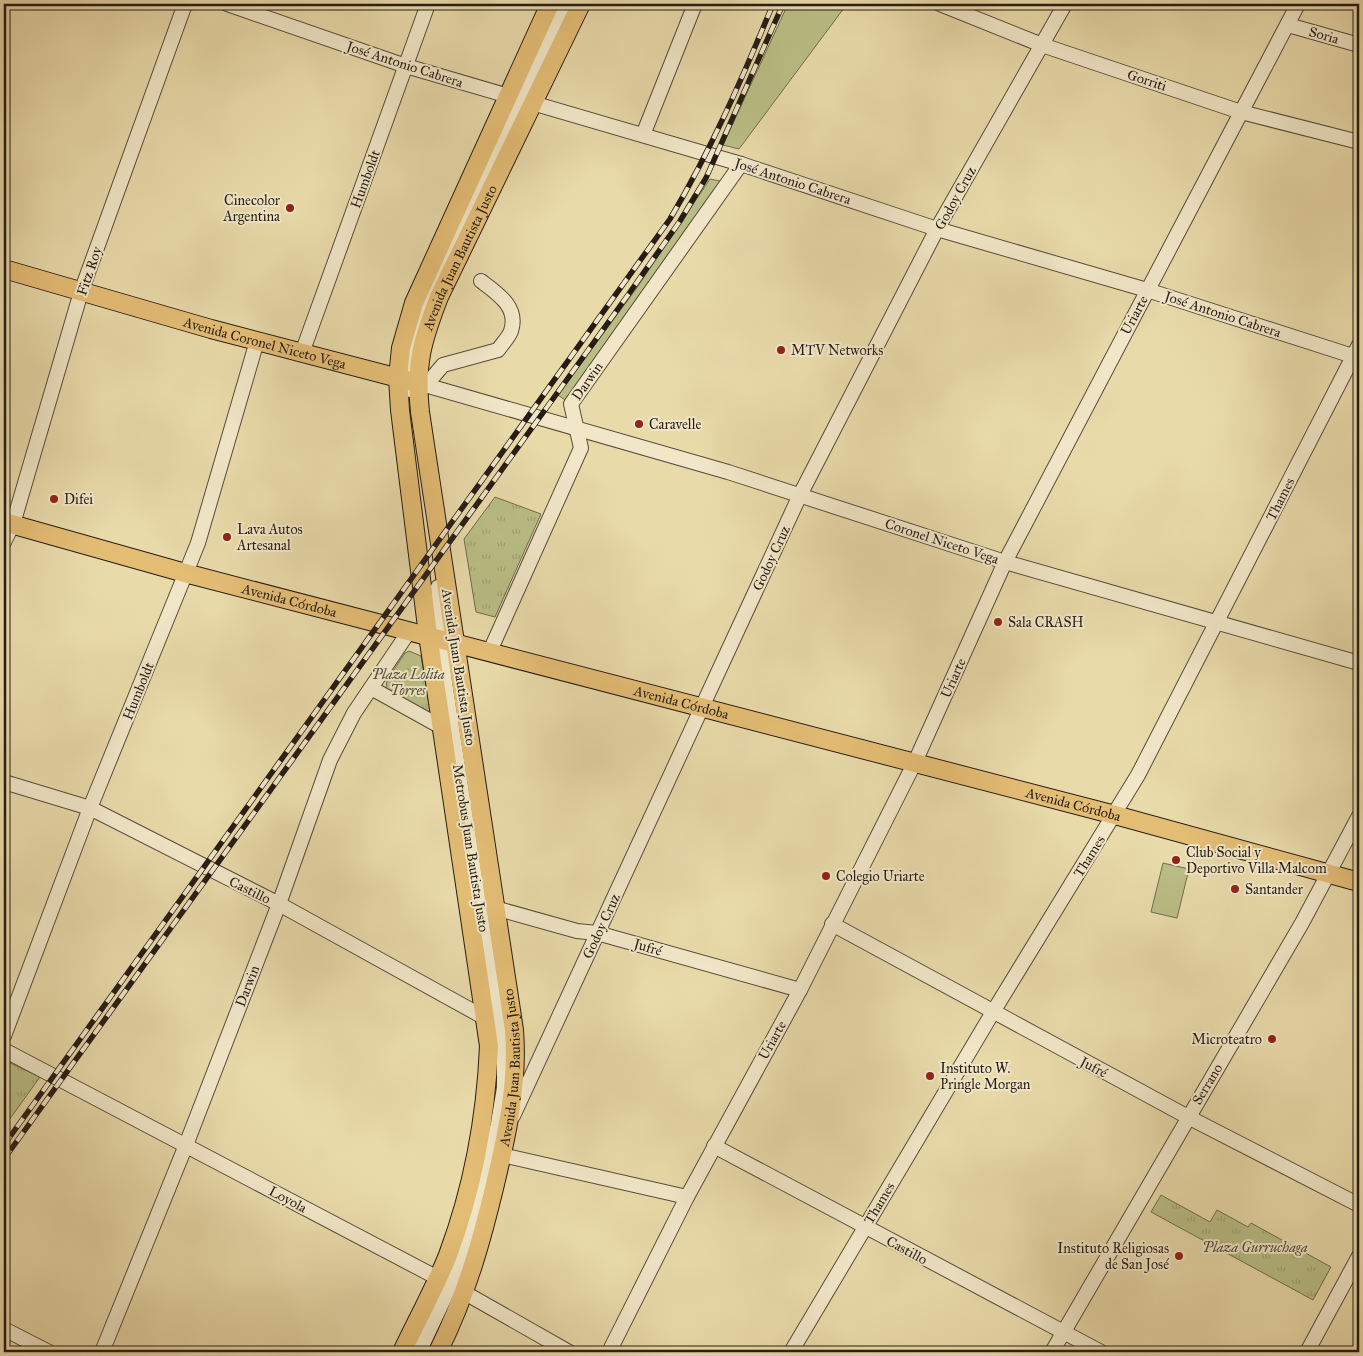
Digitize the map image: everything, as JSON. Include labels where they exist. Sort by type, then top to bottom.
[{"type":"main road","name":"Avenida Juan Bautista Justo","points":[[402,1352],[451,1286],[487,1219],[514,1096],[516,1061],[495,908],[441,638],[400,410],[413,382],[423,340],[439,297],[521,98],[550,4]]},
{"type":"main road","name":"Avenida Juan Bautista Justo","points":[[438,1352],[451,1286],[447,1257],[466,1198],[479,1139],[488,1070],[489,1046],[443,728],[441,638],[413,382],[400,348],[414,303],[521,98],[581,4]]},
{"type":"main road","name":"Avenida Coronel Niceto Vega","points":[[4,269],[257,341],[413,382]]},
{"type":"main road","name":"Avenida Córdoba","points":[[8,523],[186,573],[1115,814],[1359,882]]},
{"type":"street","name":"Fitz Roy","points":[[4,542],[8,523],[81,292],[186,4]]},
{"type":"street","name":"José Antonio Cabrera","points":[[227,4],[406,66],[644,135],[740,164],[937,229],[1357,353]]},
{"type":"street","name":"Humboldt","points":[[302,353],[428,4]]},
{"type":"street","points":[[521,98],[565,4]]},
{"type":"street","points":[[644,135],[695,4]]},
{"type":"street","name":"Gorriti","points":[[940,4],[1042,45],[1241,112],[1359,142]]},
{"type":"street","name":"Godoy Cruz","points":[[508,1128],[800,495],[937,229],[1065,4]]},
{"type":"street","name":"Uriarte","points":[[610,1352],[687,1197],[800,990],[915,762],[1005,562],[1298,4]]},
{"type":"street","name":"Soria","points":[[1288,25],[1359,45]]},
{"type":"street","name":"Darwin","points":[[490,651],[581,448],[571,404],[740,164]]},
{"type":"street","points":[[413,382],[443,365],[498,350],[512,330],[511,309],[501,296],[481,281]]},
{"type":"street","name":"Humboldt","points":[[4,1036],[90,808],[198,543],[257,341]]},
{"type":"street","name":"Thames","points":[[791,1352],[993,1012],[1115,814],[1217,623],[1357,353]]},
{"type":"street","name":"Avenida Coronel Niceto Vega","points":[[413,382],[527,414]]},
{"type":"street","name":"Coronel Niceto Vega","points":[[527,414],[728,472],[1005,562],[1359,663]]},
{"type":"street","name":"Darwin","points":[[102,1352],[186,1145],[279,904],[339,740],[410,630]]},
{"type":"street","name":"Metrobus Juan Bautista Justo","points":[[419,1352],[461,1263],[475,1217],[498,1123],[504,1088],[504,1065],[444,675],[441,638]]},
{"type":"street","points":[[371,688],[443,728]]},
{"type":"street","name":"Castillo","points":[[4,782],[90,808],[279,904],[486,1019]]},
{"type":"street","name":"Serrano","points":[[1052,1352],[1330,874],[1359,816]]},
{"type":"street","name":"Jufré","points":[[495,908],[578,931],[597,933],[800,990]]},
{"type":"street","name":"Jufré","points":[[832,924],[1188,1117],[1359,1205]]},
{"type":"street","name":"Loyola","points":[[4,1050],[451,1286],[569,1352]]},
{"type":"street","name":"Castillo","points":[[714,1146],[1101,1352]]},
{"type":"street","points":[[502,1155],[687,1197]]},
{"type":"street","points":[[1307,1352],[1359,1256]]},
{"type":"street","points":[[4,1329],[49,1352]]},
{"type":"green space","points":[[788,4],[847,4],[739,149],[723,145]]},
{"type":"green space","points":[[710,179],[720,181],[565,400],[558,395],[636,289]]},
{"type":"green space","points":[[495,497],[541,514],[495,617],[476,612],[464,539]]},
{"type":"green space","name":"Plaza Lolita Torres","points":[[409,651],[421,656],[430,710],[426,714],[388,692],[386,688],[387,680],[405,653]]},
{"type":"green space","points":[[1163,863],[1189,869],[1177,918],[1151,912]]},
{"type":"green space","points":[[4,1060],[40,1077],[4,1127]]},
{"type":"green space","name":"Plaza Gurruchaga","points":[[1161,1195],[1210,1222],[1217,1210],[1248,1227],[1251,1223],[1331,1267],[1313,1300],[1151,1212]]},
{"type":"railway","points":[[4,1145],[670,219],[726,113],[773,4]]},
{"type":"railway","points":[[4,1159],[680,221],[706,178],[783,4]]},
{"type":"place","name":"Cinecolor Argentina","points":[[290,208]]},
{"type":"place","name":"MTV Networks","points":[[781,350]]},
{"type":"place","name":"Caravelle","points":[[639,424]]},
{"type":"place","name":"Difei","points":[[54,499]]},
{"type":"place","name":"Lava Autos Artesanal","points":[[227,537]]},
{"type":"place","name":"Sala CRASH","points":[[998,622]]},
{"type":"place","name":"Club Social y Deportivo Villa Malcom","points":[[1176,860]]},
{"type":"place","name":"Colegio Uriarte","points":[[826,876]]},
{"type":"place","name":"Santander","points":[[1235,889]]},
{"type":"place","name":"Microteatro","points":[[1272,1039]]},
{"type":"place","name":"Instituto W. Pringle Morgan","points":[[930,1076]]},
{"type":"place","name":"Instituto Religiosas de San José","points":[[1179,1256]]}]
